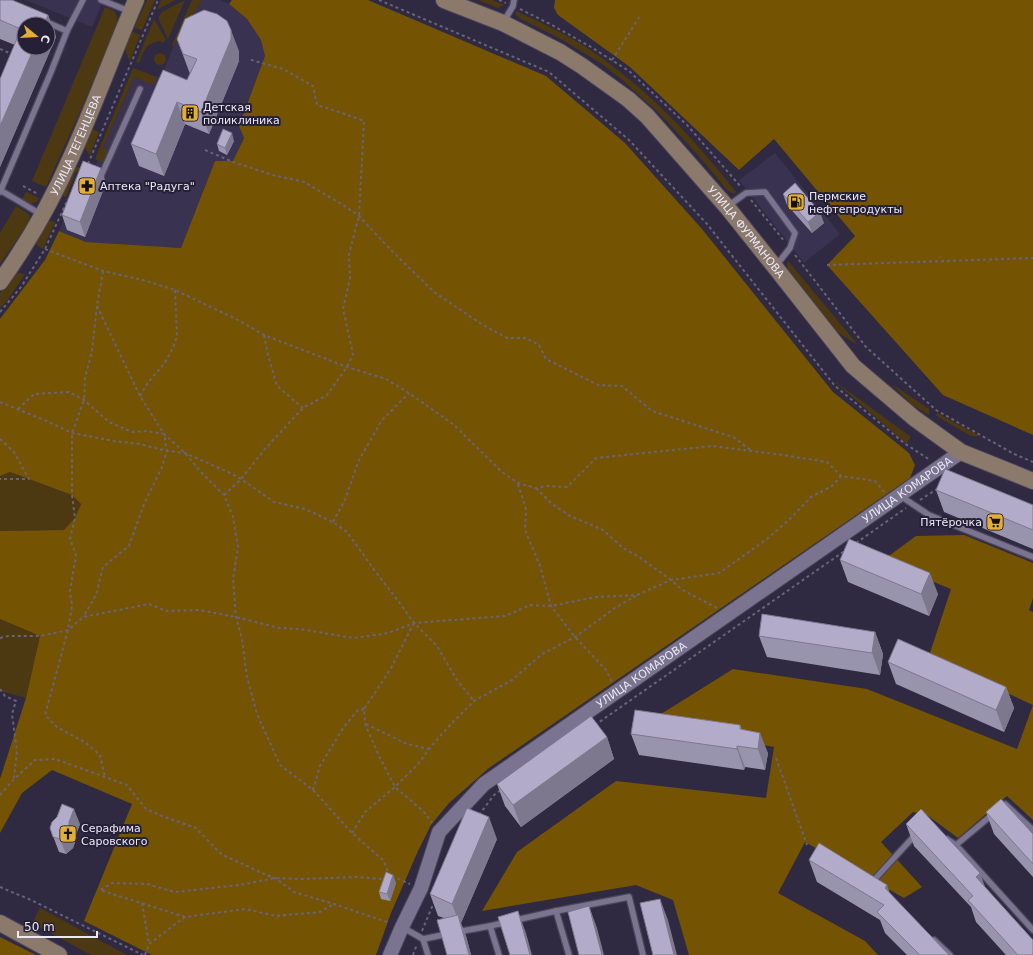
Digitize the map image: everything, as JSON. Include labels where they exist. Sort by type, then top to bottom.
[{"type":"main road","name":"УЛИЦА ФУРМАНОВА","points":[[444,0],[503,23],[560,52],[628,99],[646,116],[727,207],[853,366],[914,418],[961,452],[1033,481]]},
{"type":"main road","name":"УЛИЦА ТЕГЕНЦЕВА","points":[[0,282],[16,260],[42,215],[72,156],[134,6]]},
{"type":"main road","points":[[0,923],[59,955]]},
{"type":"street","name":"УЛИЦА КОМАРОВА","points":[[390,955],[421,888],[439,832],[484,784],[961,452]]},
{"type":"lane","points":[[42,215],[0,191],[67,31],[83,0]]},
{"type":"lane","points":[[101,0],[134,6]]},
{"type":"lane","points":[[503,23],[513,3]]},
{"type":"lane","points":[[56,26],[67,31]]},
{"type":"lane","points":[[101,176],[140,89]]},
{"type":"lane","points":[[727,207],[746,194],[765,192],[795,233],[790,248],[775,267]]},
{"type":"lane","points":[[896,498],[913,504],[929,515],[1033,557]]},
{"type":"lane","points":[[956,845],[1005,804],[1033,830]]},
{"type":"lane","points":[[874,880],[921,828]]},
{"type":"lane","points":[[944,836],[956,845],[1033,930]]},
{"type":"lane","points":[[868,877],[874,880],[879,886]]},
{"type":"lane","points":[[402,927],[422,938],[490,926],[556,911],[630,897],[643,955]]},
{"type":"lane","points":[[556,911],[569,955]]},
{"type":"lane","points":[[490,926],[499,955]]},
{"type":"lane","points":[[928,934],[950,955]]},
{"type":"lane","points":[[422,938],[428,955]]},
{"type":"path","points":[[85,170],[89,164],[158,0]]},
{"type":"path","points":[[379,0],[550,72],[629,140],[707,224],[835,386],[904,444],[940,466]]},
{"type":"path","points":[[499,0],[513,3],[591,47],[629,71],[687,125],[790,248],[866,347],[936,410],[1014,454],[1033,462]]},
{"type":"path","points":[[612,60],[640,16]]},
{"type":"path","points":[[0,49],[13,55]]},
{"type":"path","points":[[224,495],[241,479],[303,408],[327,395],[347,367],[353,354],[343,309],[350,278],[349,254],[359,216],[364,121],[317,106],[313,86],[283,69],[248,59]]},
{"type":"path","points":[[205,150],[233,162],[273,175],[304,182],[359,216],[434,292],[484,325],[508,338],[526,338],[539,346],[546,359],[598,385],[622,386],[652,411],[733,437],[753,451]]},
{"type":"path","points":[[0,312],[21,287],[45,249],[70,196]]},
{"type":"path","points":[[45,249],[103,271],[143,280],[175,290],[236,319],[264,335],[347,367],[386,380],[409,393],[454,425],[502,472],[518,483],[536,488],[547,486],[567,487],[596,458],[712,446],[827,462],[841,476],[875,481],[896,498]]},
{"type":"path","points":[[827,265],[1033,258]]},
{"type":"path","points":[[103,271],[92,351],[85,378],[84,400],[72,433],[72,495],[75,518],[70,539],[76,555],[70,591],[72,606],[68,630],[45,714],[56,727],[86,743],[100,756],[105,777]]},
{"type":"path","points":[[140,396],[164,364],[173,348],[177,336],[175,290]]},
{"type":"path","points":[[97,306],[140,396],[164,434],[185,453],[200,471],[224,495],[233,516],[238,547],[233,579],[236,617],[242,639],[247,677],[257,714],[280,765],[313,790],[352,833],[383,860],[389,875],[421,888]]},
{"type":"path","points":[[264,335],[277,386],[303,408]]},
{"type":"path","points":[[18,409],[34,394],[69,392],[84,400],[109,422],[132,432],[147,431],[164,434]]},
{"type":"path","points":[[333,522],[345,500],[358,462],[382,420],[409,393]]},
{"type":"path","points":[[0,402],[72,433],[185,453],[241,479],[274,502],[304,509],[333,522],[347,532],[414,623],[437,646],[457,680],[474,701]]},
{"type":"path","points":[[0,638],[8,636],[40,636],[68,630],[83,617],[96,595],[103,567],[129,546],[144,504],[162,467],[167,451],[164,434]]},
{"type":"path","points":[[0,439],[14,452],[29,479],[0,479]]},
{"type":"path","points":[[352,833],[365,812],[395,787],[419,763],[452,723],[474,701],[512,680],[542,654],[575,637],[615,608],[637,595],[671,580],[719,572],[766,539],[790,519],[811,497],[832,486],[841,476]]},
{"type":"path","points":[[518,483],[526,509],[525,530],[540,566],[551,606],[575,637],[606,670],[617,692]]},
{"type":"path","points":[[536,488],[552,504],[570,516],[603,530],[623,548],[639,557],[681,589],[729,614]]},
{"type":"path","points":[[854,545],[939,488]]},
{"type":"path","points":[[596,725],[847,549]]},
{"type":"path","points":[[83,617],[149,604],[166,611],[199,610],[236,617],[279,628],[300,629],[354,638],[388,633],[414,623],[505,616],[530,605],[551,606],[596,597],[637,595]]},
{"type":"path","points":[[414,623],[390,670],[364,709],[365,724],[395,787],[424,812],[439,832]]},
{"type":"path","points":[[0,689],[4,696],[16,701],[12,714],[17,751],[14,779]]},
{"type":"path","points":[[313,790],[320,766],[343,728],[358,710],[364,709]]},
{"type":"path","points":[[365,724],[407,744],[429,749]]},
{"type":"path","points":[[776,758],[807,845]]},
{"type":"path","points":[[0,796],[14,779],[35,760],[55,759],[127,786],[146,809],[196,828],[221,854],[275,878],[294,892],[402,927]]},
{"type":"path","points":[[477,818],[494,795],[506,786]]},
{"type":"path","points":[[334,904],[320,912],[276,916],[245,910],[185,917],[100,890],[112,883],[147,884],[175,892],[239,885],[275,878],[302,879],[356,876],[383,879],[389,875]]},
{"type":"path","points":[[0,887],[32,900],[144,955],[149,944],[185,917]]},
{"type":"path","points":[[412,955],[422,938],[434,902]]},
{"type":"path","points":[[142,903],[149,944]]},
{"type":"shaded area","points":[[26,0],[103,0],[92,27]]},
{"type":"shaded area","points":[[147,0],[155,0],[142,30],[134,28]]},
{"type":"shaded area","points":[[161,0],[175,0],[157,10]]},
{"type":"shaded area","points":[[185,0],[168,39],[159,20],[159,16],[162,12]]},
{"type":"shaded area","points":[[192,0],[202,0],[174,46],[172,45]]},
{"type":"shaded area","points":[[202,0],[220,0],[229,4],[247,19],[261,40],[265,56],[239,125],[244,137],[233,162],[215,161],[181,248],[86,242],[59,231],[82,175],[96,164],[134,77],[153,84],[157,77],[161,78],[173,47]]},
{"type":"shaded area","points":[[232,0],[368,0],[546,76],[625,143],[702,229],[833,392],[909,453],[915,465],[910,478],[489,768],[449,803],[431,825],[418,851],[391,913],[376,955],[152,955],[84,921],[132,804],[52,770],[22,793],[0,833],[0,779],[26,698],[40,636],[0,619],[0,531],[64,530],[75,518],[81,504],[72,495],[10,472],[0,476],[0,319],[45,260],[59,231],[86,242],[181,248],[215,161],[233,161],[244,138],[239,126],[265,56],[261,40],[247,19],[229,4]]},
{"type":"shaded area","points":[[478,0],[492,0],[504,5],[498,8]]},
{"type":"shaded area","points":[[555,0],[1033,0],[1033,435],[943,395],[827,265],[855,236],[774,139],[739,170],[630,67],[558,15],[554,8]]},
{"type":"shaded area","points":[[105,7],[115,13],[117,25],[46,187],[32,181]]},
{"type":"shaded area","points":[[516,11],[578,42],[608,62],[628,78],[685,132],[736,192],[734,194],[727,190],[698,155],[660,114],[621,79],[602,64],[561,39],[519,18],[516,15]]},
{"type":"shaded area","points":[[154,19],[166,40],[163,43],[160,41],[155,42],[148,46],[139,63],[136,62]]},
{"type":"shaded area","points":[[131,31],[140,35],[130,61],[126,52],[126,46],[127,39]]},
{"type":"shaded area","points":[[160,53],[164,55],[166,59],[164,63],[160,65],[156,63],[154,59],[156,55]]},
{"type":"shaded area","points":[[133,68],[157,77],[153,85],[134,77],[103,148],[114,153],[105,162],[101,162],[95,159]]},
{"type":"shaded area","points":[[89,128],[99,132],[90,155],[85,148],[85,139]]},
{"type":"shaded area","points":[[775,153],[840,234],[804,263],[739,180]]},
{"type":"shaded area","points":[[77,167],[84,168],[76,172],[66,197],[60,194],[71,173]]},
{"type":"shaded area","points":[[26,192],[39,198],[36,202],[30,204],[21,201]]},
{"type":"shaded area","points":[[16,206],[30,215],[29,222],[0,264],[0,233]]},
{"type":"shaded area","points":[[45,222],[55,222],[43,249],[35,242]]},
{"type":"shaded area","points":[[788,261],[858,345],[840,334],[835,329],[788,269]]},
{"type":"shaded area","points":[[13,274],[25,274],[7,301],[0,308],[0,293]]},
{"type":"shaded area","points":[[833,380],[911,437],[906,444]]},
{"type":"shaded area","points":[[892,384],[929,409],[929,415],[911,404]]},
{"type":"shaded area","points":[[937,413],[978,435],[977,437],[969,435],[935,415]]},
{"type":"shaded area","points":[[10,472],[72,495],[81,504],[75,518],[64,530],[0,531],[0,476]]},
{"type":"shaded area","points":[[964,535],[1033,563],[1033,598],[1029,610],[1033,612],[1033,705],[928,659],[951,589],[882,561],[916,536]]},
{"type":"shaded area","points":[[0,619],[40,636],[26,698],[0,691]]},
{"type":"shaded area","points":[[733,669],[867,689],[1017,749],[1033,705],[1033,820],[1007,796],[958,838],[927,815],[913,812],[881,842],[922,887],[904,898],[805,842],[778,893],[865,941],[878,955],[689,955],[673,900],[636,885],[482,911],[517,852],[616,781],[766,798],[774,747],[645,724]]},
{"type":"shaded area","points":[[40,908],[127,955],[91,955],[32,923]]},
{"type":"shaded area","points":[[0,937],[36,955],[0,955]]},
{"type":"building","points":[[0,0],[12,0],[48,15],[16,16],[16,27],[0,20]]},
{"type":"building","points":[[204,10],[217,14],[227,21],[231,30],[231,39],[201,112],[177,102],[156,154],[131,144],[163,70],[187,80],[197,59],[183,54],[177,39],[185,19]]},
{"type":"building","points":[[16,41],[16,56],[31,56],[0,126],[0,79]]},
{"type":"building","points":[[223,129],[232,133],[225,148],[217,144]]},
{"type":"building","points":[[83,161],[101,168],[80,222],[62,215]]},
{"type":"building","points":[[795,183],[820,212],[808,222],[783,194]]},
{"type":"building","points":[[945,469],[1033,505],[1033,530],[936,490]]},
{"type":"building","points":[[849,539],[930,573],[921,594],[840,560]]},
{"type":"building","points":[[762,614],[875,632],[872,653],[759,636]]},
{"type":"building","points":[[898,639],[1006,687],[996,710],[888,662]]},
{"type":"building","points":[[635,710],[740,725],[740,729],[760,733],[758,749],[737,746],[737,749],[631,734]]},
{"type":"building","points":[[591,716],[607,737],[513,805],[497,784]]},
{"type":"building","points":[[1001,799],[1033,834],[1033,864],[986,812]]},
{"type":"building","points":[[62,804],[74,809],[69,822],[68,833],[60,839],[53,837],[50,828],[52,822],[57,817]]},
{"type":"building","points":[[467,808],[489,817],[452,904],[430,894]]},
{"type":"building","points":[[921,809],[980,873],[976,877],[1033,940],[1033,955],[1018,955],[968,900],[973,896],[906,824]]},
{"type":"building","points":[[819,843],[887,885],[885,888],[949,955],[920,955],[877,912],[884,905],[809,860]]},
{"type":"building","points":[[386,872],[393,875],[387,894],[379,892]]},
{"type":"building","points":[[660,899],[674,955],[653,955],[640,903]]},
{"type":"building","points":[[589,906],[602,955],[579,955],[568,912]]},
{"type":"building","points":[[518,911],[530,955],[510,955],[498,917]]},
{"type":"building","points":[[458,915],[469,955],[447,955],[437,920]]},
{"type":"place","name":"Детская поликлиника","points":[[190,113]]},
{"type":"place","name":"Аптека \"Радуга\"","points":[[87,186]]},
{"type":"place","name":"Пермские нефтепродукты","points":[[796,202]]},
{"type":"place","name":"Пятёрочка","points":[[995,522]]},
{"type":"place","name":"Серафима Саровского","points":[[68,834]]}]
